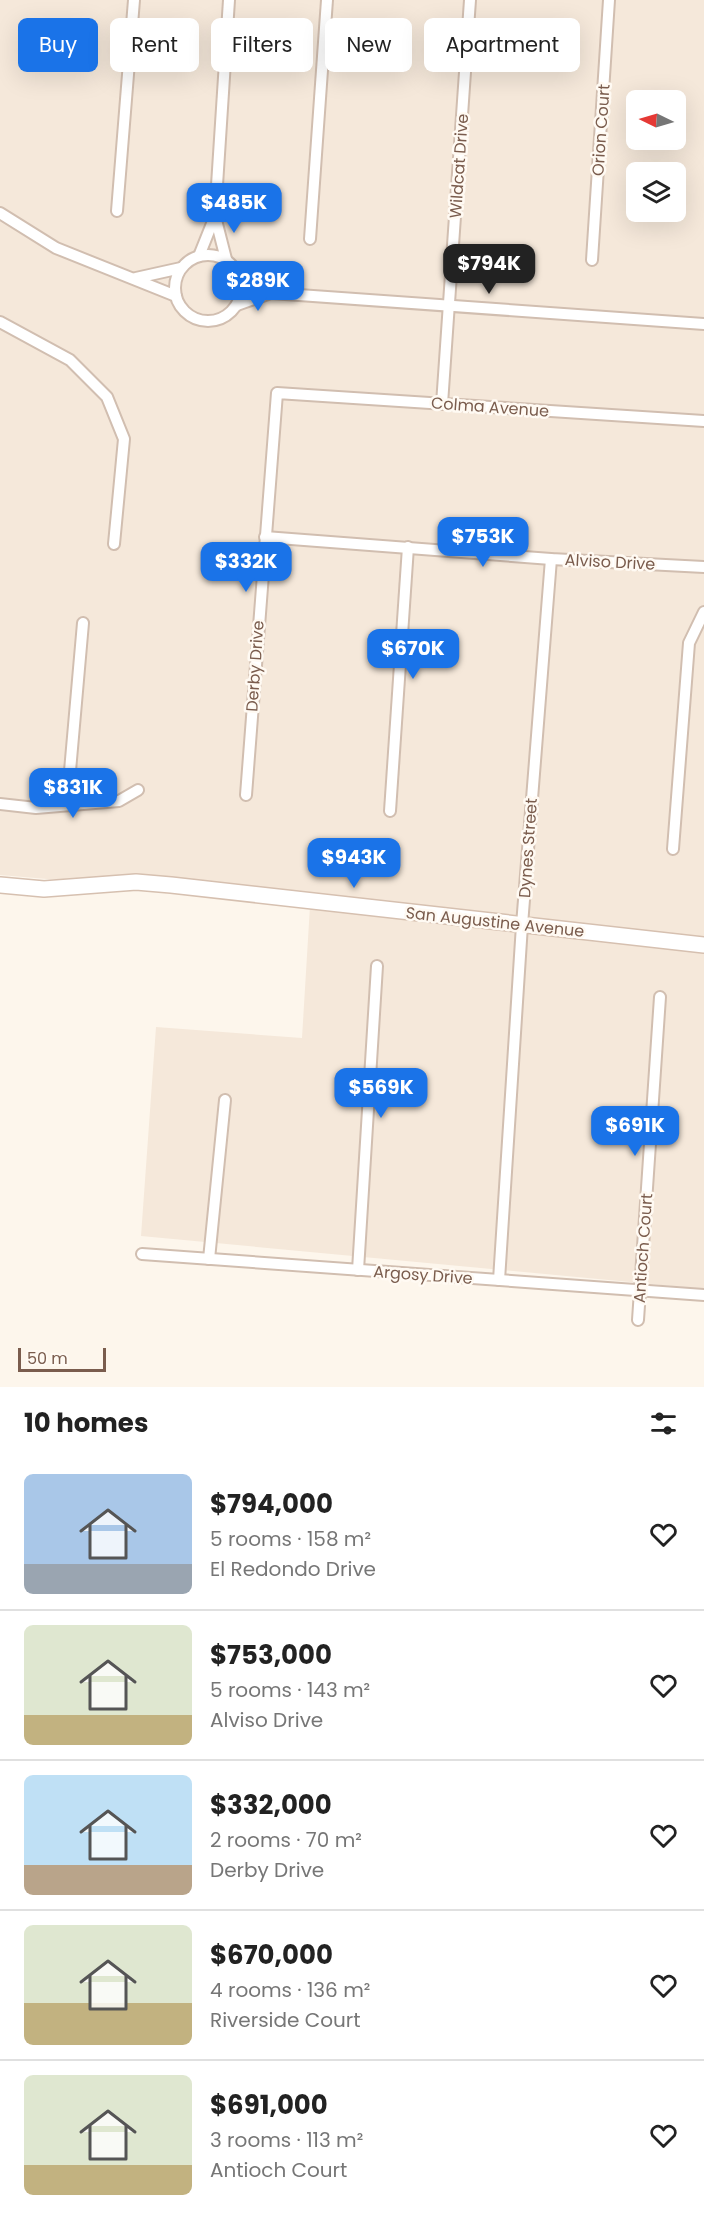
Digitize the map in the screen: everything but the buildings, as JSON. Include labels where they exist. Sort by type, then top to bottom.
[{"type":"street","points":[[117,211],[134,0]]},
{"type":"street","points":[[225,259],[215,216],[229,0]]},
{"type":"street","points":[[310,239],[327,0]]},
{"type":"street","name":"Wildcat Drive","points":[[442,404],[470,0]]},
{"type":"street","name":"Orion Court","points":[[592,260],[609,0]]},
{"type":"street","points":[[0,213],[56,248],[176,296]]},
{"type":"street","points":[[199,256],[215,216]]},
{"type":"street","points":[[199,256],[217,256],[225,259],[237,271],[240,279],[240,297],[237,305],[229,314],[219,319],[198,320],[180,306],[176,296],[177,277],[181,268],[199,256]]},
{"type":"street","points":[[135,278],[181,268]]},
{"type":"street","points":[[240,279],[271,293],[704,324]]},
{"type":"street","points":[[237,305],[271,293]]},
{"type":"street","points":[[0,322],[70,360],[107,397],[124,439],[114,544]]},
{"type":"street","name":"Colma Avenue","points":[[277,393],[704,421]]},
{"type":"street","name":"Derby Drive","points":[[246,795],[277,393]]},
{"type":"street","name":"Alviso Drive","points":[[265,537],[550,559],[704,567]]},
{"type":"street","points":[[390,811],[408,547]]},
{"type":"street","name":"Dynes Street","points":[[499,1280],[522,925],[550,559]]},
{"type":"street","points":[[673,849],[688,643],[704,612]]},
{"type":"street","points":[[67,806],[83,623]]},
{"type":"street","points":[[0,804],[36,808],[119,801],[138,790]]},
{"type":"street","name":"San Augustine Avenue","points":[[0,885],[44,889],[136,882],[704,945]]},
{"type":"street","points":[[358,1270],[377,966]]},
{"type":"street","name":"Antioch Court","points":[[638,1320],[660,997]]},
{"type":"street","points":[[209,1259],[225,1100]]},
{"type":"street","name":"Argosy Drive","points":[[142,1254],[704,1295]]},
{"type":"shaded area","points":[[0,0],[704,0],[704,1289],[141,1236],[156,1027],[302,1038],[310,906],[142,887],[0,875]]}]
